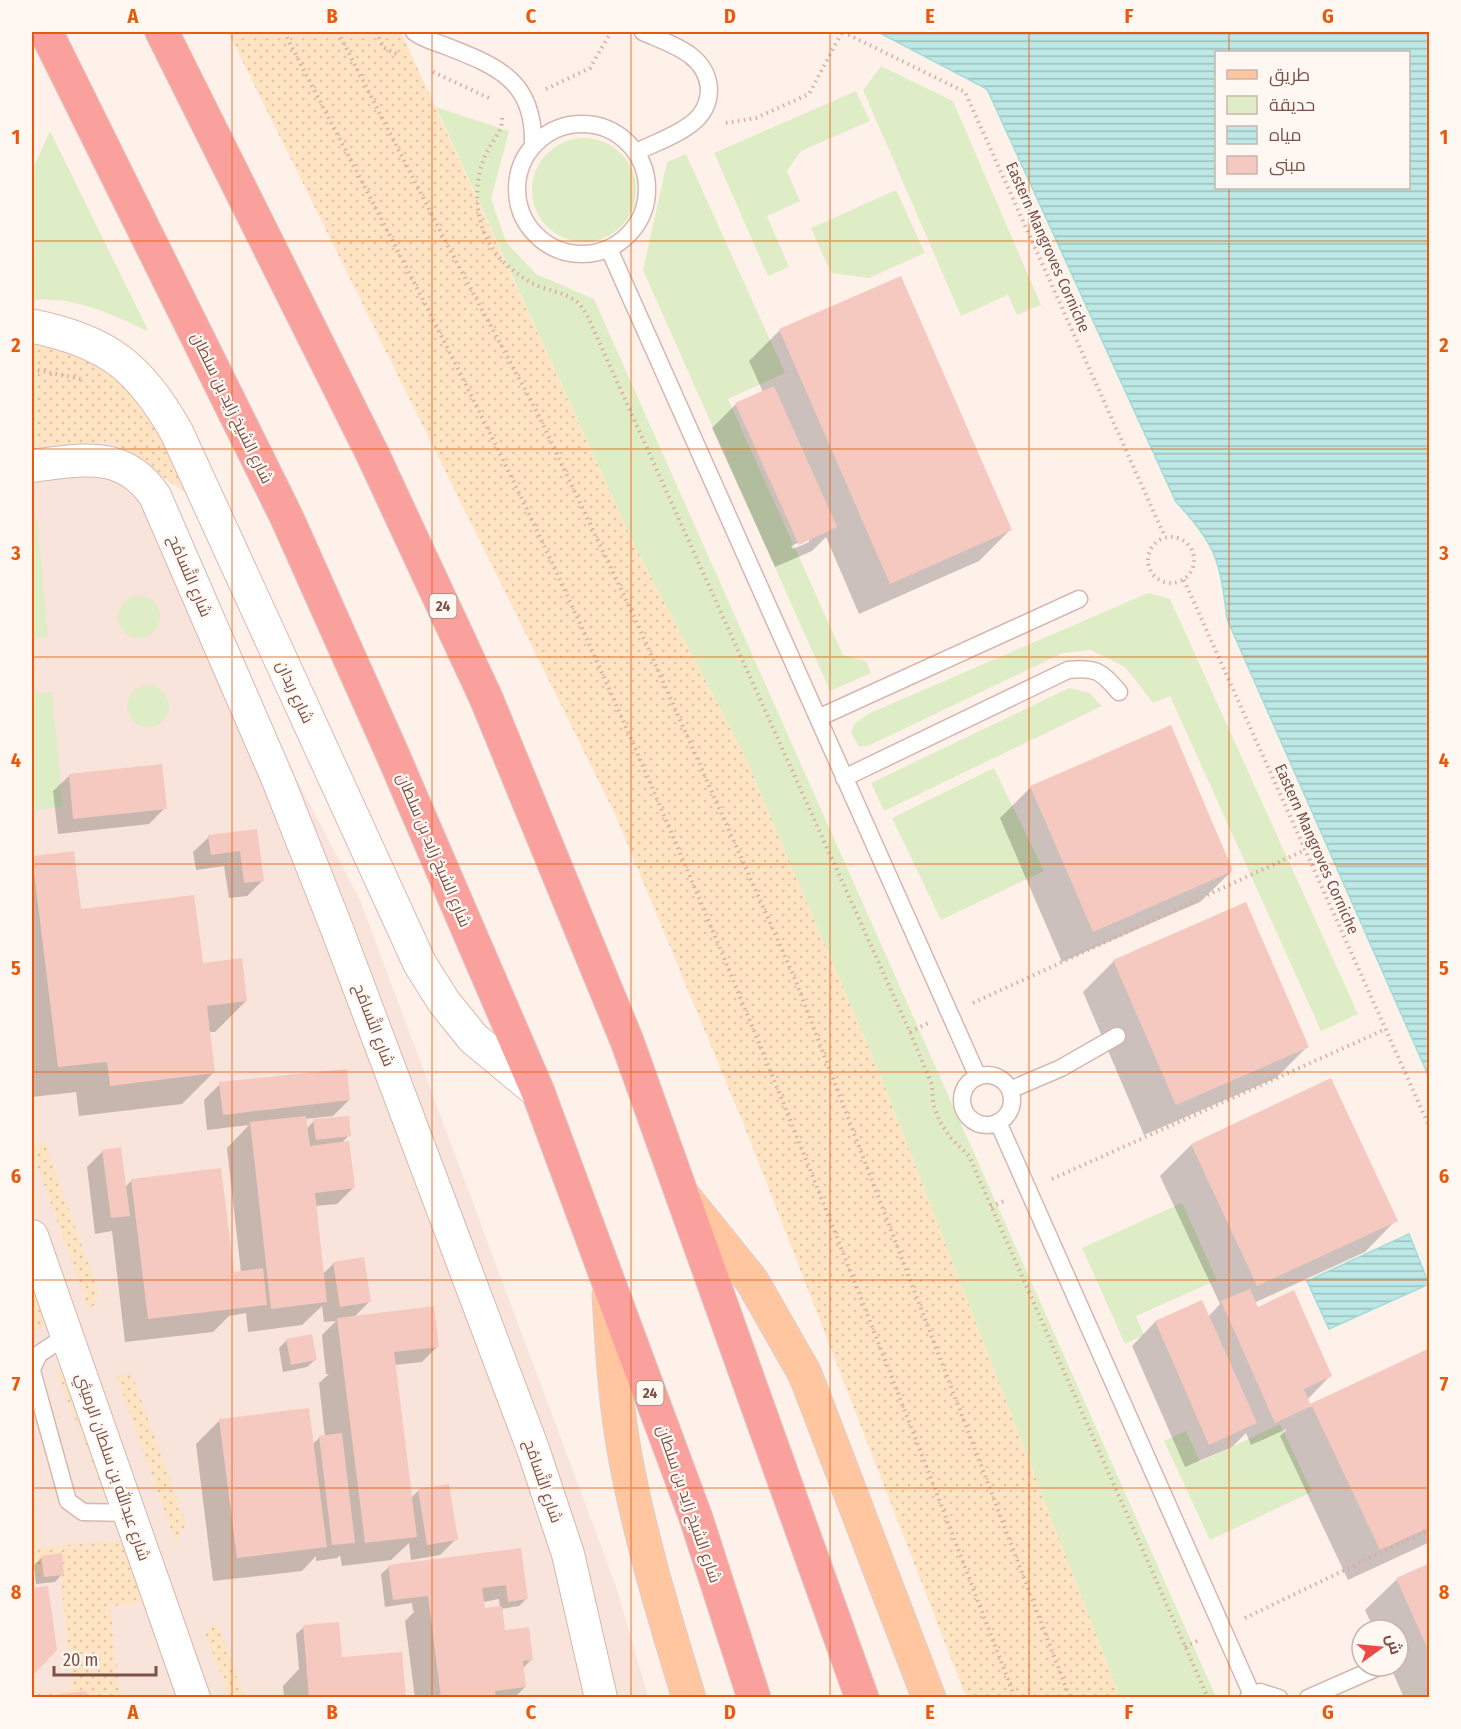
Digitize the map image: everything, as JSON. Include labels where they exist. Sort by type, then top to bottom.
[{"type":"highway","name":"شارع الشيخ زايد بن سلطان","points":[[46,32],[287,518],[392,753],[537,1092],[696,1518],[754,1698]]},
{"type":"highway","name":"24","points":[[162,32],[372,453],[486,698],[627,1041],[862,1698]]},
{"type":"main road","name":"شارع ربدان","points":[[32,326],[67,333],[102,348],[133,370],[159,399],[177,433],[420,964],[444,1002],[473,1038],[537,1092]]},
{"type":"main road","points":[[685,1198],[752,1281],[805,1374],[929,1698]]},
{"type":"main road","points":[[607,1278],[616,1392],[624,1449],[649,1564],[689,1698]]},
{"type":"street","name":"شارع التَّسامُح","points":[[32,466],[97,459],[112,462],[138,475],[155,496],[278,780],[337,929],[529,1438],[568,1554],[601,1698]]},
{"type":"street","name":"شارع عبدالله بن سلطان الرميثي","points":[[32,1236],[194,1698]]},
{"type":"lane","points":[[414,32],[427,40],[498,69],[509,77],[526,98],[534,125],[533,146]]},
{"type":"lane","points":[[637,152],[689,126],[703,114],[709,97],[708,78],[700,63],[685,51],[643,32]]},
{"type":"lane","points":[[589,124],[609,129],[637,152],[647,177],[647,198],[642,218],[629,236],[609,249],[594,255],[574,255],[554,249],[538,238],[525,222],[518,203],[517,183],[522,163],[533,146],[548,133],[568,125],[589,124]]},
{"type":"lane","points":[[609,249],[978,1077]]},
{"type":"lane","points":[[818,718],[1079,599]]},
{"type":"lane","points":[[844,778],[1068,670],[1088,668],[1104,674],[1119,692]]},
{"type":"lane","points":[[1010,1090],[1061,1068],[1118,1036]]},
{"type":"lane","points":[[984,1075],[998,1077],[1010,1090],[1012,1104],[1009,1112],[998,1122],[980,1124],[967,1114],[963,1106],[964,1090],[978,1077],[984,1075]]},
{"type":"lane","points":[[998,1122],[1223,1629],[1250,1696],[1268,1692],[1279,1698]]},
{"type":"lane","points":[[66,1336],[39,1354],[32,1370],[68,1501],[83,1512],[129,1513]]},
{"type":"lane","points":[[1308,1698],[1354,1678]]},
{"type":"path","points":[[284,32],[411,276],[589,644],[743,1005],[859,1289],[1015,1698]]},
{"type":"path","points":[[338,32],[454,258],[537,412],[637,623],[795,979],[1070,1698]]},
{"type":"path","points":[[376,32],[384,48],[404,57]]},
{"type":"path","points":[[526,98],[590,68],[611,32]]},
{"type":"path","points":[[689,126],[732,123],[756,118],[809,94],[842,32]]},
{"type":"path","name":"Eastern Mangroves Corniche","points":[[842,32],[965,92],[1165,537]]},
{"type":"path","points":[[423,67],[491,99]]},
{"type":"path","points":[[502,115],[500,131],[479,171],[477,208],[482,226],[491,246],[504,263],[521,276],[540,286],[568,294],[582,306],[910,1032],[932,1085],[933,1104],[940,1122],[950,1137],[969,1156],[1208,1698]]},
{"type":"path","points":[[1165,537],[1181,538],[1193,549],[1195,565],[1184,580],[1162,582],[1150,570],[1148,562],[1150,548],[1165,537]]},
{"type":"path","name":"Eastern Mangroves Corniche","points":[[1184,580],[1430,1128]]},
{"type":"path","points":[[910,1032],[1305,850]]},
{"type":"path","points":[[991,1207],[1386,1029]]},
{"type":"path","points":[[1185,1647],[1430,1529]]},
{"type":"shaded area","points":[[32,372],[97,399],[360,900],[616,1586],[648,1697],[32,1697]]},
{"type":"green space","points":[[881,66],[953,101],[1041,305],[1017,315],[1008,295],[961,316],[863,90]]},
{"type":"green space","points":[[856,91],[870,121],[801,151],[787,171],[800,201],[767,216],[789,267],[768,276],[714,153]]},
{"type":"green space","points":[[436,107],[509,131],[491,199],[506,242],[536,274],[594,299],[1216,1697],[1120,1697],[881,1077],[743,752],[635,547]]},
{"type":"green space","points":[[50,131],[149,332],[107,313],[78,304],[48,299],[32,300],[32,171]]},
{"type":"green space","points":[[584,138],[604,142],[621,153],[632,170],[636,190],[632,210],[621,227],[604,238],[584,242],[564,238],[547,227],[536,210],[532,190],[536,170],[547,153],[564,142]]},
{"type":"green space","points":[[686,154],[785,373],[728,399],[843,655],[866,661],[871,673],[830,691],[643,270],[667,162]]},
{"type":"green space","points":[[896,190],[925,253],[869,278],[831,273],[811,228]]},
{"type":"green space","points":[[32,522],[37,522],[48,637],[32,638]]},
{"type":"green space","points":[[1148,593],[1170,599],[1358,1014],[1321,1031],[1170,696],[1153,703],[1125,667],[1091,650],[1063,653],[870,745],[859,747],[851,732],[855,723],[870,713]]},
{"type":"green space","points":[[139,596],[154,602],[160,617],[154,632],[139,638],[124,632],[118,617],[124,602]]},
{"type":"green space","points":[[148,685],[163,691],[169,706],[163,721],[148,727],[133,721],[127,706],[133,691]]},
{"type":"green space","points":[[1069,688],[1090,693],[1102,706],[884,811],[871,783]]},
{"type":"green space","points":[[52,692],[63,807],[32,810],[32,694]]},
{"type":"green space","points":[[994,768],[1044,871],[941,920],[892,818]]},
{"type":"green space","points":[[1182,1203],[1217,1280],[1136,1316],[1144,1335],[1125,1344],[1082,1248]]},
{"type":"green space","points":[[1280,1424],[1312,1492],[1210,1540],[1164,1441],[1186,1431],[1200,1462]]},
{"type":"sand","points":[[228,32],[401,32],[635,547],[743,752],[881,1077],[1120,1697],[966,1697],[748,1135],[615,814]]},
{"type":"sand","points":[[46,338],[143,381],[215,513],[110,441],[32,447],[32,339]]},
{"type":"sand","points":[[45,1142],[99,1294],[90,1313],[32,1150],[32,1147]]},
{"type":"sand","points":[[32,1265],[51,1321],[32,1333]]},
{"type":"sand","points":[[73,1367],[124,1499],[109,1506],[57,1373]]},
{"type":"sand","points":[[131,1372],[186,1524],[176,1543],[117,1377]]},
{"type":"sand","points":[[32,1462],[38,1545],[32,1545]]},
{"type":"sand","points":[[126,1540],[149,1602],[110,1606],[120,1697],[34,1697],[34,1694],[72,1690],[60,1573],[32,1575],[32,1548]]},
{"type":"sand","points":[[218,1624],[244,1697],[229,1697],[204,1629]]},
{"type":"water","points":[[878,32],[1429,32],[1429,1077],[1227,619],[1219,568],[1214,555],[1200,530],[1176,502],[987,89]]},
{"type":"water","points":[[1409,1234],[1429,1284],[1329,1329],[1307,1281]]},
{"type":"building","points":[[901,276],[1012,530],[890,584],[779,329]]},
{"type":"building","points":[[774,386],[837,527],[799,545],[735,403]]},
{"type":"building","points":[[1171,725],[1233,871],[1093,932],[1030,786]]},
{"type":"building","points":[[162,764],[167,809],[73,819],[69,774]]},
{"type":"building","points":[[257,829],[264,881],[244,883],[240,851],[211,855],[208,835]]},
{"type":"building","points":[[74,851],[81,909],[194,895],[203,963],[242,958],[247,1001],[207,1006],[215,1073],[110,1086],[107,1062],[58,1067],[32,856]]},
{"type":"building","points":[[1246,902],[1309,1047],[1176,1105],[1113,960]]},
{"type":"building","points":[[347,1069],[350,1100],[223,1115],[219,1082]]},
{"type":"building","points":[[1331,1078],[1398,1221],[1257,1286],[1191,1144]]},
{"type":"building","points":[[306,1116],[310,1146],[349,1141],[355,1188],[315,1193],[327,1302],[271,1309],[250,1122]]},
{"type":"building","points":[[349,1116],[351,1136],[316,1140],[313,1119]]},
{"type":"building","points":[[121,1147],[130,1216],[111,1218],[102,1150]]},
{"type":"building","points":[[221,1168],[234,1272],[263,1268],[267,1305],[148,1319],[131,1179]]},
{"type":"building","points":[[364,1257],[371,1302],[340,1307],[333,1262]]},
{"type":"building","points":[[1250,1289],[1258,1307],[1294,1290],[1332,1376],[1304,1389],[1310,1404],[1430,1348],[1430,1527],[1380,1550],[1312,1406],[1275,1423],[1221,1301]]},
{"type":"building","points":[[1202,1300],[1257,1423],[1209,1445],[1155,1321]]},
{"type":"building","points":[[434,1306],[439,1347],[394,1352],[417,1537],[365,1543],[337,1318]]},
{"type":"building","points":[[312,1334],[317,1360],[291,1365],[286,1339]]},
{"type":"building","points":[[309,1408],[327,1547],[237,1558],[219,1419]]},
{"type":"building","points":[[342,1433],[355,1543],[332,1545],[319,1436]]},
{"type":"building","points":[[449,1484],[458,1540],[427,1545],[418,1489]]},
{"type":"building","points":[[521,1548],[528,1599],[508,1602],[506,1585],[482,1588],[485,1608],[502,1606],[505,1630],[529,1627],[533,1660],[523,1661],[526,1687],[495,1691],[496,1698],[441,1698],[428,1596],[393,1600],[388,1565]]},
{"type":"building","points":[[62,1553],[64,1575],[44,1577],[41,1556]]},
{"type":"building","points":[[1430,1563],[1430,1654],[1396,1578]]},
{"type":"building","points":[[48,1586],[57,1650],[32,1676],[32,1588]]},
{"type":"building","points":[[339,1622],[342,1657],[402,1652],[406,1698],[309,1698],[303,1625]]},
{"type":"building","points":[[86,1691],[87,1698],[54,1698],[53,1695]]}]
